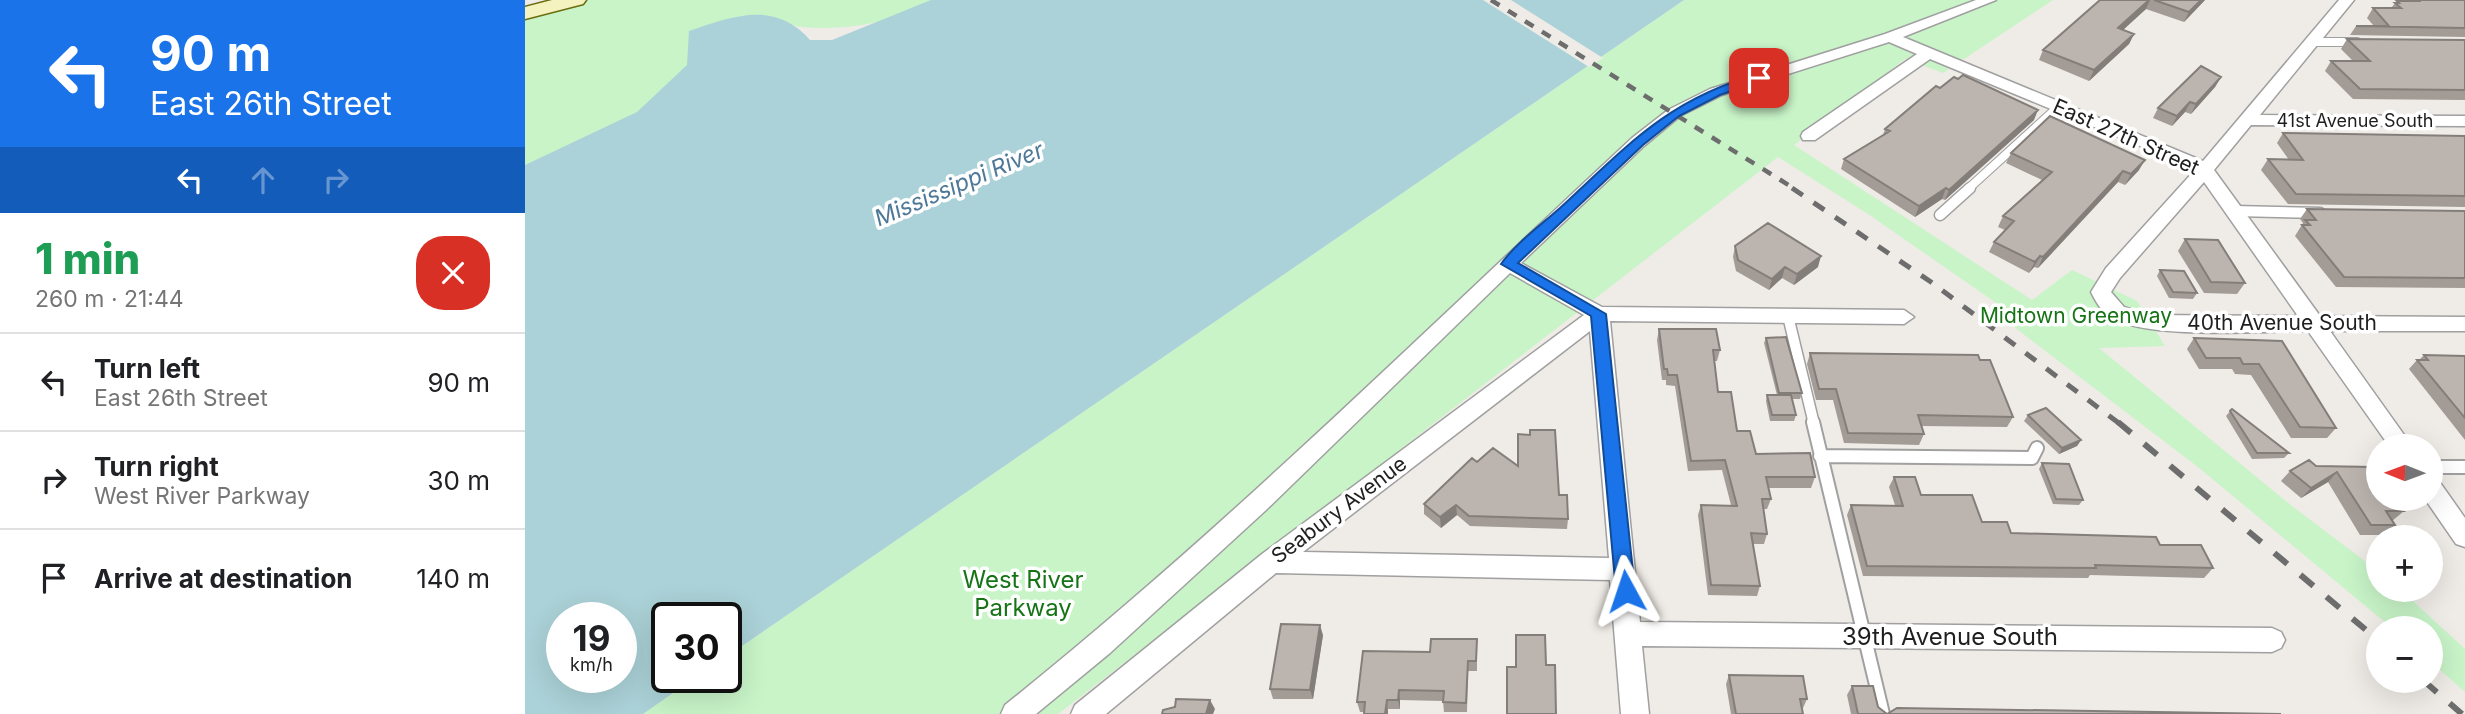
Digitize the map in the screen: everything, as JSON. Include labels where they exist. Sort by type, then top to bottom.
[{"type":"street","points":[[525,13],[576,0]]},
{"type":"street","points":[[1015,714],[1101,644],[1257,504],[1638,142],[1674,113],[1716,92],[1890,37],[1989,0]]},
{"type":"street","points":[[2205,170],[2244,120],[2347,0]]},
{"type":"street","name":"East 27th Street","points":[[1890,37],[2185,158],[2205,170],[2392,434]]},
{"type":"street","points":[[1809,136],[1927,54]]},
{"type":"street","name":"41st Avenue South","points":[[2244,120],[2465,121]]},
{"type":"street","name":"40th Avenue South","points":[[2205,170],[2113,273],[2101,292],[2105,302],[2115,313],[2134,321],[2465,324]]},
{"type":"street","points":[[1508,264],[1599,314],[1903,317]]},
{"type":"street","points":[[1599,314],[1635,714]]},
{"type":"street","name":"Seabury Avenue","points":[[1085,714],[1271,562],[1599,314]]},
{"type":"street","points":[[2443,505],[2465,537]]},
{"type":"street","points":[[1271,562],[1624,569]]},
{"type":"street","name":"39th Avenue South","points":[[1629,634],[2271,640]]},
{"type":"lane","points":[[2313,42],[2364,43]]},
{"type":"lane","points":[[1940,215],[2058,107]]},
{"type":"lane","points":[[2235,212],[2327,213]]},
{"type":"lane","points":[[1788,316],[1882,714]]},
{"type":"lane","points":[[1820,456],[2032,458],[2037,447]]},
{"type":"lane","points":[[2443,467],[2465,467]]},
{"type":"green space","points":[[561,0],[952,0],[898,17],[841,27],[798,26],[766,17],[635,122],[525,168],[525,9]]},
{"type":"green space","name":"West River Parkway","points":[[1684,0],[2053,0],[1943,73],[1905,59],[1794,145],[2032,300],[2072,270],[2137,301],[2165,346],[2099,348],[2292,506],[2366,562],[2366,602],[2414,602],[2429,616],[2378,616],[2198,467],[2014,327],[2021,321],[1868,214],[1778,157],[1058,714],[643,714],[673,693],[742,693],[742,646]]},
{"type":"green space","name":"West River Parkway","points":[[2443,629],[2465,649],[2465,692],[2443,673]]},
{"type":"water","name":"Mississippi River","points":[[931,0],[1684,0],[742,646],[742,602],[651,602],[651,693],[673,693],[643,714],[525,714],[525,165],[637,112],[687,65],[689,31],[722,20],[753,15],[768,16],[797,28],[810,40],[832,40]]},
{"type":"pier","points":[[1483,0],[1511,0],[1603,58],[1589,67]]},
{"type":"building","points":[[2100,0],[2149,0],[2118,28],[2134,34],[2094,70],[2043,50]]},
{"type":"building","points":[[2154,0],[2201,0],[2189,12]]},
{"type":"building","points":[[2465,0],[2465,28],[2356,26],[2389,26],[2373,8],[2401,8],[2395,3],[2399,3],[2397,1]]},
{"type":"building","points":[[2347,39],[2465,40],[2465,90],[2360,89],[2331,61],[2370,61]]},
{"type":"building","points":[[2201,66],[2221,77],[2196,104],[2190,102],[2177,116],[2158,108]]},
{"type":"building","points":[[1963,75],[2038,110],[1949,190],[1946,188],[1919,206],[1844,159],[1890,131],[1885,129],[1936,86],[1940,88],[1954,77],[1958,79]]},
{"type":"building","points":[[2050,116],[2145,160],[2131,174],[2123,171],[2043,257],[2040,256],[2035,262],[1994,242],[2014,221],[2003,216],[2052,172],[2011,153]]},
{"type":"building","points":[[2283,133],[2465,136],[2465,196],[2296,194],[2268,159],[2303,160]]},
{"type":"building","points":[[2307,209],[2465,211],[2465,278],[2344,277],[2302,225],[2310,225],[2305,220],[2316,220]]},
{"type":"building","points":[[1768,223],[1821,256],[1797,274],[1785,267],[1772,279],[1738,260],[1735,246]]},
{"type":"building","points":[[2185,239],[2218,240],[2245,283],[2211,282]]},
{"type":"building","points":[[2160,270],[2184,271],[2197,293],[2173,292]]},
{"type":"building","points":[[1659,329],[1716,329],[1720,350],[1713,350],[1718,392],[1731,392],[1737,431],[1750,431],[1756,454],[1810,453],[1815,477],[1766,477],[1771,499],[1762,499],[1767,534],[1751,533],[1760,586],[1711,585],[1701,505],[1737,506],[1725,460],[1691,461],[1677,375],[1668,375],[1667,369],[1664,369]]},
{"type":"building","points":[[1786,337],[1802,393],[1779,393],[1766,338]]},
{"type":"building","points":[[2194,338],[2282,341],[2336,428],[2300,427],[2259,364],[2243,364],[2240,358],[2206,358]]},
{"type":"building","points":[[1810,353],[1978,355],[1980,360],[1990,360],[2013,417],[1918,415],[1924,434],[1848,433],[1836,389],[1819,389]]},
{"type":"building","points":[[2424,355],[2465,356],[2465,418],[2417,360],[2428,360]]},
{"type":"building","points":[[1767,395],[1791,395],[1796,415],[1772,415]]},
{"type":"building","points":[[2046,408],[2081,440],[2062,448],[2028,415]]},
{"type":"building","points":[[2232,409],[2289,453],[2257,453],[2230,411]]},
{"type":"building","points":[[1530,430],[1555,430],[1559,495],[1567,495],[1568,519],[1469,516],[1456,505],[1440,517],[1424,504],[1472,458],[1477,462],[1493,448],[1518,466],[1518,434],[1530,435]]},
{"type":"building","points":[[2309,460],[2316,466],[2366,467],[2366,511],[2386,511],[2395,525],[2371,525],[2337,472],[2311,488],[2290,471]]},
{"type":"building","points":[[2042,463],[2069,464],[2083,500],[2056,499]]},
{"type":"building","points":[[1894,477],[1915,477],[1921,495],[1972,495],[1982,522],[2007,522],[2011,533],[2156,537],[2160,545],[2201,545],[2213,568],[2095,565],[2096,568],[1867,566],[1851,505],[1903,506]]},
{"type":"building","points":[[1281,624],[1320,625],[1310,690],[1270,689]]},
{"type":"building","points":[[1516,635],[1545,635],[1546,665],[1555,665],[1556,714],[1507,714],[1507,667],[1516,667]]},
{"type":"building","points":[[1431,639],[1477,639],[1476,661],[1468,661],[1466,703],[1443,702],[1444,691],[1399,690],[1398,700],[1387,700],[1385,714],[1364,714],[1365,702],[1357,702],[1363,651],[1430,652]]},
{"type":"building","points":[[1729,675],[1803,676],[1807,699],[1800,699],[1803,714],[1736,714]]},
{"type":"building","points":[[1852,686],[1873,686],[1878,707],[1887,714],[1858,714]]},
{"type":"building","points":[[1176,699],[1210,700],[1206,714],[1162,714],[1163,710],[1175,707]]},
{"type":"building","points":[[1897,708],[2281,714],[1887,714]]},
{"type":"railway","points":[[1491,0],[1795,189]]},
{"type":"railway","points":[[1792,188],[1931,282],[2120,424]]},
{"type":"railway","points":[[2118,422],[2366,630]]},
{"type":"railway","points":[[2438,693],[2462,714]]},
{"type":"route","points":[[1626,591],[1599,314],[1508,264],[1638,142],[1674,113],[1716,92],[1759,78]]},
{"type":"park label","name":"Midtown Greenway","points":[[2076,316]]}]
